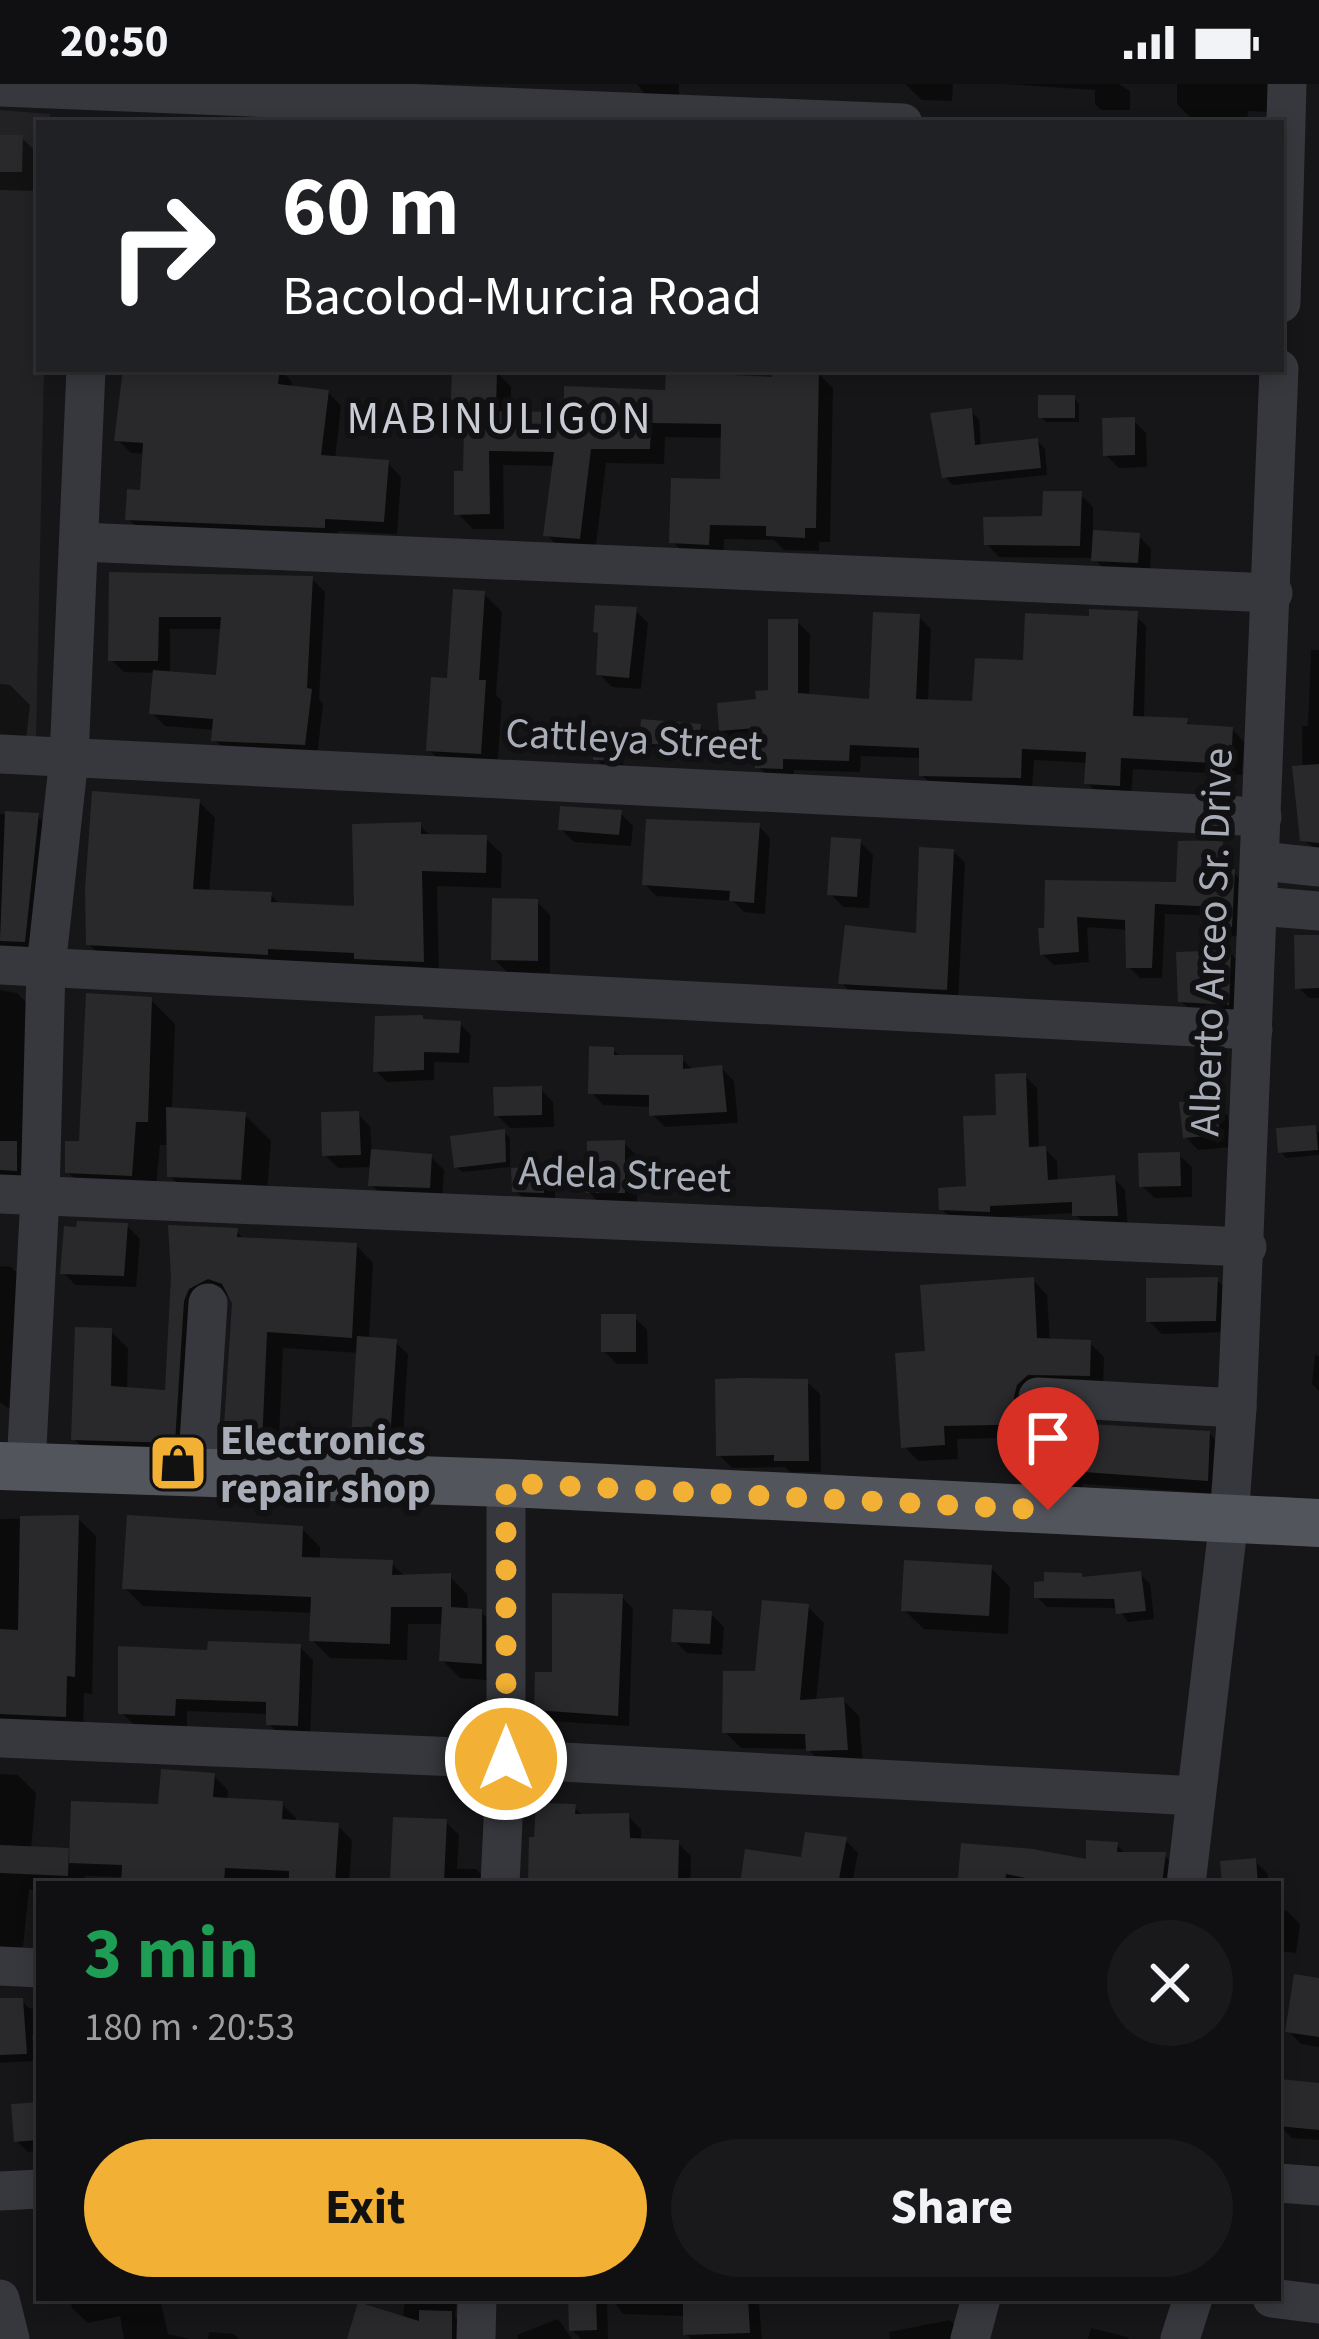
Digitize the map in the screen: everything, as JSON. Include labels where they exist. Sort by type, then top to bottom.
[{"type":"main road","points":[[13,1467],[506,1483],[1319,1523]]},
{"type":"street","points":[[1284,124],[1287,84]]},
{"type":"street","points":[[0,88],[97,100],[798,120]]},
{"type":"street","points":[[13,1467],[40,1196],[46,967],[69,758],[86,372]]},
{"type":"street","name":"Alberto Arceo Sr. Drive","points":[[1186,1881],[1229,1519],[1247,1247],[1279,372]]},
{"type":"street","points":[[80,542],[1273,593]]},
{"type":"street","name":"Cattleya Street","points":[[0,754],[1262,817]]},
{"type":"street","points":[[1261,861],[1319,867]]},
{"type":"street","points":[[1259,906],[1319,911]]},
{"type":"street","points":[[0,965],[1253,1030]]},
{"type":"street","name":"Adela Street","points":[[0,1194],[1247,1247]]},
{"type":"street","points":[[197,1473],[208,1304]]},
{"type":"street","points":[[1038,1397],[1237,1408]]},
{"type":"street","points":[[500,1881],[506,1759],[506,1483]]},
{"type":"street","points":[[0,1738],[1196,1796]]},
{"type":"street","points":[[0,1966],[36,1968]]},
{"type":"street","points":[[1281,2183],[1319,2186]]},
{"type":"street","points":[[0,2191],[36,2189]]},
{"type":"street","points":[[0,2299],[10,2339]]},
{"type":"street","points":[[1281,2299],[1319,2304]]},
{"type":"street","points":[[476,2339],[477,2301]]},
{"type":"street","points":[[970,2339],[980,2301]]},
{"type":"street","points":[[1180,2339],[1192,2301]]},
{"type":"shaded area","points":[[0,110],[50,114],[50,120],[36,120],[36,372],[44,372],[36,739],[0,737]]},
{"type":"building","points":[[0,135],[23,135],[22,172],[0,172]]},
{"type":"building","points":[[123,372],[280,372],[278,384],[329,390],[321,455],[389,460],[384,522],[325,519],[325,528],[125,520],[127,489],[140,490],[143,443],[114,441]]},
{"type":"building","points":[[452,372],[497,372],[496,411],[564,412],[564,386],[665,390],[666,372],[772,377],[772,372],[819,372],[816,528],[805,528],[805,538],[766,536],[766,526],[710,525],[709,545],[669,543],[671,478],[720,479],[721,424],[651,423],[650,449],[591,449],[580,539],[543,536],[554,452],[489,451],[490,514],[454,515],[454,471],[463,471],[464,426],[450,426]]},
{"type":"building","points":[[1038,395],[1075,395],[1075,418],[1038,418]]},
{"type":"building","points":[[972,408],[975,445],[1038,438],[1041,468],[942,478],[930,413]]},
{"type":"building","points":[[1135,417],[1135,455],[1103,456],[1102,418]]},
{"type":"building","points":[[1043,491],[1082,491],[1080,546],[984,545],[983,517],[1042,516]]},
{"type":"building","points":[[1093,530],[1140,533],[1138,563],[1091,561]]},
{"type":"building","points":[[109,572],[313,576],[307,688],[312,689],[305,745],[211,741],[213,719],[149,714],[153,670],[216,675],[221,617],[159,617],[158,661],[108,661]]},
{"type":"building","points":[[453,589],[485,591],[479,680],[486,680],[481,754],[426,751],[431,677],[447,678]]},
{"type":"building","points":[[595,605],[637,607],[629,678],[596,675]]},
{"type":"building","points":[[1089,609],[1138,611],[1133,716],[1188,718],[1187,724],[1233,727],[1231,764],[1121,758],[1120,786],[1084,784],[1086,752],[1022,749],[1021,778],[919,776],[919,748],[850,745],[849,761],[783,759],[783,769],[755,768],[756,728],[719,731],[717,703],[756,699],[755,691],[768,690],[768,619],[798,619],[798,693],[869,699],[873,612],[920,614],[916,699],[972,701],[975,658],[1023,660],[1025,613],[1089,616]]},
{"type":"building","points":[[641,719],[701,724],[699,748],[639,743]]},
{"type":"building","points":[[594,740],[620,742],[618,761],[593,760]]},
{"type":"building","points":[[1319,764],[1319,843],[1300,841],[1292,766]]},
{"type":"building","points":[[92,791],[200,799],[193,889],[272,892],[271,902],[354,906],[352,824],[421,822],[421,834],[487,835],[486,873],[422,871],[424,962],[354,959],[354,953],[268,949],[268,955],[86,945]]},
{"type":"building","points":[[560,806],[622,810],[619,835],[558,830]]},
{"type":"building","points":[[5,811],[39,813],[25,942],[0,941]]},
{"type":"building","points":[[646,819],[760,823],[754,903],[729,901],[730,891],[642,885]]},
{"type":"building","points":[[831,837],[861,839],[857,897],[827,895]]},
{"type":"building","points":[[1223,840],[1224,868],[1235,869],[1232,927],[1218,926],[1219,907],[1155,904],[1152,968],[1126,968],[1125,920],[1077,917],[1079,952],[1040,955],[1038,928],[1044,928],[1045,880],[1176,882],[1178,841]]},
{"type":"building","points":[[919,847],[954,849],[947,990],[838,984],[845,925],[916,933]]},
{"type":"building","points":[[492,898],[538,899],[538,961],[491,960]]},
{"type":"building","points":[[1294,935],[1319,935],[1319,988],[1295,989]]},
{"type":"building","points":[[1231,950],[1229,1005],[1178,1002],[1176,952]]},
{"type":"building","points":[[86,993],[152,997],[148,1122],[136,1122],[132,1176],[65,1173],[65,1141],[79,1141]]},
{"type":"building","points":[[423,1015],[423,1019],[461,1021],[459,1053],[424,1052],[424,1070],[373,1072],[375,1016]]},
{"type":"building","points":[[589,1046],[614,1047],[614,1055],[683,1055],[683,1069],[722,1065],[727,1112],[649,1116],[649,1095],[588,1094]]},
{"type":"building","points":[[1026,1073],[1029,1147],[1046,1146],[1048,1180],[1115,1175],[1118,1216],[1072,1216],[1072,1202],[990,1206],[990,1212],[939,1210],[938,1188],[966,1186],[963,1116],[996,1115],[995,1074]]},
{"type":"building","points":[[542,1086],[542,1115],[494,1116],[493,1087]]},
{"type":"building","points":[[1216,1100],[1220,1135],[1183,1138],[1179,1102]]},
{"type":"building","points":[[166,1107],[246,1112],[241,1180],[167,1177]]},
{"type":"building","points":[[359,1111],[361,1155],[322,1156],[321,1112]]},
{"type":"building","points":[[1316,1125],[1318,1150],[1278,1153],[1276,1128]]},
{"type":"building","points":[[505,1129],[506,1162],[454,1168],[450,1136]]},
{"type":"building","points":[[625,1140],[625,1193],[586,1193],[587,1141]]},
{"type":"building","points":[[0,1141],[17,1141],[17,1171],[0,1170]]},
{"type":"building","points":[[371,1149],[432,1154],[430,1188],[368,1186]]},
{"type":"building","points":[[1180,1152],[1181,1186],[1139,1187],[1138,1153]]},
{"type":"building","points":[[543,1166],[544,1193],[512,1192],[511,1168]]},
{"type":"building","points":[[77,1221],[128,1223],[124,1276],[60,1274],[64,1226],[76,1227]]},
{"type":"building","points":[[168,1225],[238,1228],[237,1237],[357,1243],[352,1338],[267,1332],[262,1444],[223,1441],[232,1303],[222,1284],[208,1279],[189,1289],[184,1301],[175,1443],[71,1440],[75,1327],[112,1328],[111,1386],[165,1390],[171,1277]]},
{"type":"building","points":[[1034,1277],[1037,1338],[1091,1340],[1090,1376],[1028,1375],[1017,1385],[1017,1409],[1037,1421],[1210,1431],[1208,1481],[1036,1473],[1041,1424],[944,1426],[945,1445],[901,1448],[895,1353],[925,1351],[920,1285]]},
{"type":"building","points":[[1218,1277],[1216,1321],[1146,1322],[1146,1278]]},
{"type":"building","points":[[601,1314],[636,1314],[636,1352],[601,1352]]},
{"type":"building","points":[[357,1336],[397,1339],[390,1439],[351,1438]]},
{"type":"building","points":[[715,1379],[808,1379],[809,1461],[774,1461],[774,1455],[716,1456]]},
{"type":"building","points":[[79,1515],[75,1677],[67,1676],[66,1717],[0,1714],[0,1629],[18,1630],[20,1516]]},
{"type":"building","points":[[127,1515],[303,1526],[302,1557],[393,1560],[392,1575],[451,1573],[451,1607],[482,1609],[482,1664],[439,1661],[442,1607],[391,1607],[390,1644],[309,1641],[311,1597],[122,1589]]},
{"type":"building","points":[[904,1560],[992,1565],[989,1616],[901,1611]]},
{"type":"building","points":[[1141,1571],[1146,1611],[1116,1614],[1114,1599],[1034,1598],[1034,1582],[1044,1581],[1044,1572],[1082,1573],[1082,1577]]},
{"type":"building","points":[[552,1593],[623,1594],[618,1716],[534,1710],[535,1672],[552,1672]]},
{"type":"building","points":[[762,1600],[809,1604],[800,1700],[844,1697],[848,1750],[806,1751],[805,1734],[722,1733],[723,1671],[755,1671]]},
{"type":"building","points":[[673,1609],[712,1611],[710,1644],[671,1642]]},
{"type":"building","points":[[208,1641],[301,1644],[298,1726],[266,1725],[266,1702],[176,1699],[175,1716],[118,1714],[118,1646],[207,1650]]},
{"type":"building","points":[[161,1769],[215,1773],[213,1797],[283,1801],[282,1819],[339,1823],[335,1881],[289,1881],[289,1871],[225,1868],[224,1881],[121,1881],[122,1865],[69,1863],[71,1801],[158,1804]]},
{"type":"building","points":[[536,1803],[576,1804],[575,1814],[629,1813],[630,1838],[679,1840],[678,1881],[528,1881],[529,1837],[534,1837]]},
{"type":"building","points":[[393,1817],[447,1819],[444,1881],[390,1879]]},
{"type":"building","points":[[805,1832],[847,1837],[839,1881],[740,1881],[745,1849],[801,1857]]},
{"type":"building","points":[[1086,1840],[1118,1842],[1117,1852],[1166,1852],[1162,1881],[1041,1881],[1006,1874],[1005,1881],[958,1878],[961,1843],[1086,1859]]},
{"type":"building","points":[[0,1845],[69,1848],[68,1876],[0,1873]]},
{"type":"building","points":[[1256,1858],[1258,1881],[1222,1881],[1220,1861]]},
{"type":"building","points":[[1294,1974],[1319,1978],[1319,2037],[1285,2032]]},
{"type":"building","points":[[0,1998],[23,1998],[27,2054],[0,2055]]},
{"type":"building","points":[[1281,2079],[1319,2083],[1319,2130],[1281,2126]]},
{"type":"building","points":[[36,2102],[36,2140],[14,2142],[11,2104]]},
{"type":"building","points":[[568,2301],[596,2301],[597,2330],[569,2331]]},
{"type":"building","points":[[683,2301],[748,2301],[750,2333],[683,2335]]},
{"type":"building","points":[[358,2302],[419,2321],[419,2310],[452,2311],[452,2339],[347,2339]]},
{"type":"place","name":"Electronics repair shop","points":[[178,1463]]},
{"type":"district","name":"MABINULIGON","points":[[500,417]]},
{"type":"route","points":[[506,1759],[506,1483],[1048,1510]]}]
